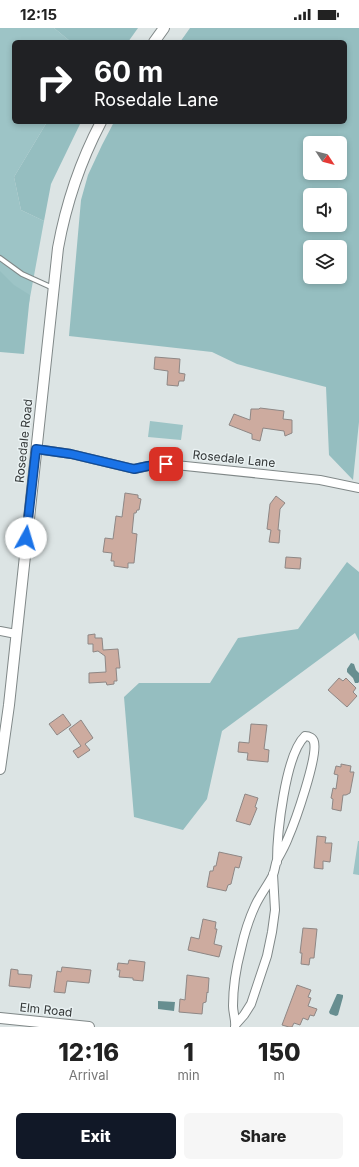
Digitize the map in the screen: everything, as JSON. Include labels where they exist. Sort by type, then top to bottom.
[{"type":"street","points":[[155,40],[164,28]]},
{"type":"street","name":"Rosedale Road","points":[[0,769],[9,705],[58,248],[69,199],[79,169],[100,124]]},
{"type":"street","name":"Rosedale Lane","points":[[36,449],[71,454],[134,469],[166,464],[320,480],[359,488]]},
{"type":"street","points":[[0,631],[16,634]]},
{"type":"street","points":[[236,1026],[233,1013],[233,1000],[235,976],[241,948],[254,907],[273,874],[296,819],[314,751],[314,743],[312,738],[308,736],[305,736],[300,742],[291,764],[277,838],[277,862]]},
{"type":"street","points":[[236,1026],[251,1004],[267,956],[275,910],[273,874]]},
{"type":"street","name":"Elm Road","points":[[0,1018],[89,1027]]},
{"type":"lane","points":[[0,258],[22,274],[54,288]]},
{"type":"shaded area","points":[[0,28],[54,28],[69,40],[12,40],[12,124],[46,124],[14,177],[21,210],[44,221],[29,303],[0,300]]},
{"type":"shaded area","points":[[54,28],[138,28],[129,40],[69,40]]},
{"type":"shaded area","points":[[190,28],[359,28],[359,422],[353,480],[329,455],[326,387],[237,364],[212,352],[69,336],[81,200],[88,175],[113,124],[347,124],[347,40],[181,40]]},
{"type":"shaded area","points":[[46,124],[80,124],[51,184],[44,221],[21,210],[14,177]]},
{"type":"shaded area","points":[[0,271],[14,285],[30,295],[24,354],[0,352]]},
{"type":"shaded area","points":[[150,421],[183,425],[181,440],[148,437]]},
{"type":"shaded area","points":[[347,562],[359,572],[359,641],[355,633],[222,731],[207,799],[183,830],[134,817],[124,697],[139,683],[210,683],[238,638],[298,629]]},
{"type":"shaded area","points":[[351,663],[354,664],[359,673],[358,683],[355,683],[353,678],[347,672],[347,669]]},
{"type":"shaded area","points":[[359,841],[359,875],[353,874]]},
{"type":"shaded area","points":[[337,994],[343,995],[343,997],[338,1015],[336,1016],[330,1014],[329,1012]]},
{"type":"shaded area","points":[[158,1001],[175,1002],[174,1011],[158,1009]]},
{"type":"building","points":[[155,357],[180,359],[179,373],[185,374],[184,381],[179,381],[178,386],[167,385],[168,371],[154,369]]},
{"type":"building","points":[[260,408],[284,411],[283,419],[292,420],[292,433],[285,436],[284,431],[263,428],[260,441],[252,439],[252,434],[229,425],[234,414],[250,420],[251,409]]},
{"type":"building","points":[[125,493],[138,495],[138,498],[141,499],[139,510],[134,513],[132,533],[137,534],[134,563],[128,563],[128,568],[114,566],[114,561],[111,561],[112,553],[103,552],[105,538],[113,539],[116,516],[122,517]]},
{"type":"building","points":[[276,496],[285,503],[280,509],[278,530],[280,530],[279,543],[269,542],[271,530],[267,529],[270,504]]},
{"type":"building","points":[[286,557],[301,558],[300,569],[285,568]]},
{"type":"building","points":[[95,634],[95,638],[102,638],[103,650],[118,649],[120,668],[116,668],[117,681],[114,681],[114,684],[107,685],[106,682],[89,683],[89,673],[106,672],[105,656],[98,651],[93,652],[93,644],[88,644],[88,635]]},
{"type":"building","points":[[339,678],[343,681],[346,678],[356,688],[353,692],[357,696],[347,707],[328,690]]},
{"type":"building","points":[[63,714],[71,725],[57,735],[49,724]]},
{"type":"building","points":[[81,720],[93,738],[85,744],[90,750],[78,758],[73,751],[81,746],[69,729]]},
{"type":"building","points":[[251,724],[267,725],[264,749],[269,750],[268,762],[247,760],[248,753],[238,752],[239,742],[249,743]]},
{"type":"building","points":[[341,764],[351,766],[350,772],[354,772],[350,793],[343,795],[341,811],[332,809],[333,799],[331,798],[333,788],[336,789],[338,775],[334,774],[336,766],[341,767]]},
{"type":"building","points":[[245,794],[258,798],[255,807],[257,808],[250,825],[236,821]]},
{"type":"building","points":[[317,836],[326,837],[325,843],[332,843],[330,862],[323,861],[323,869],[314,868]]},
{"type":"building","points":[[219,852],[242,857],[239,868],[235,867],[231,884],[228,885],[226,891],[207,887],[210,871],[213,871],[214,866],[216,866]]},
{"type":"building","points":[[203,919],[216,922],[215,929],[217,929],[214,944],[222,946],[219,957],[188,950],[191,937],[199,939]]},
{"type":"building","points":[[303,928],[317,929],[314,958],[310,958],[309,965],[301,964],[302,953],[300,953]]},
{"type":"building","points":[[129,960],[145,962],[143,981],[133,980],[133,978],[119,977],[120,970],[117,970],[118,963],[128,964]]},
{"type":"building","points":[[62,967],[91,970],[89,983],[67,981],[65,993],[54,992],[57,971],[61,972]]},
{"type":"building","points":[[11,969],[18,970],[18,974],[32,975],[30,988],[9,986]]},
{"type":"building","points":[[187,975],[209,978],[208,993],[207,992],[206,1002],[203,1003],[202,1014],[179,1012],[180,999],[185,1000]]},
{"type":"building","points":[[297,985],[311,990],[308,997],[311,998],[308,1006],[317,1009],[314,1016],[310,1015],[308,1020],[303,1018],[300,1025],[294,1023],[292,1027],[289,1027],[282,1025]]},
{"type":"route","points":[[26,538],[36,449],[92,458],[134,469],[166,464]]}]
